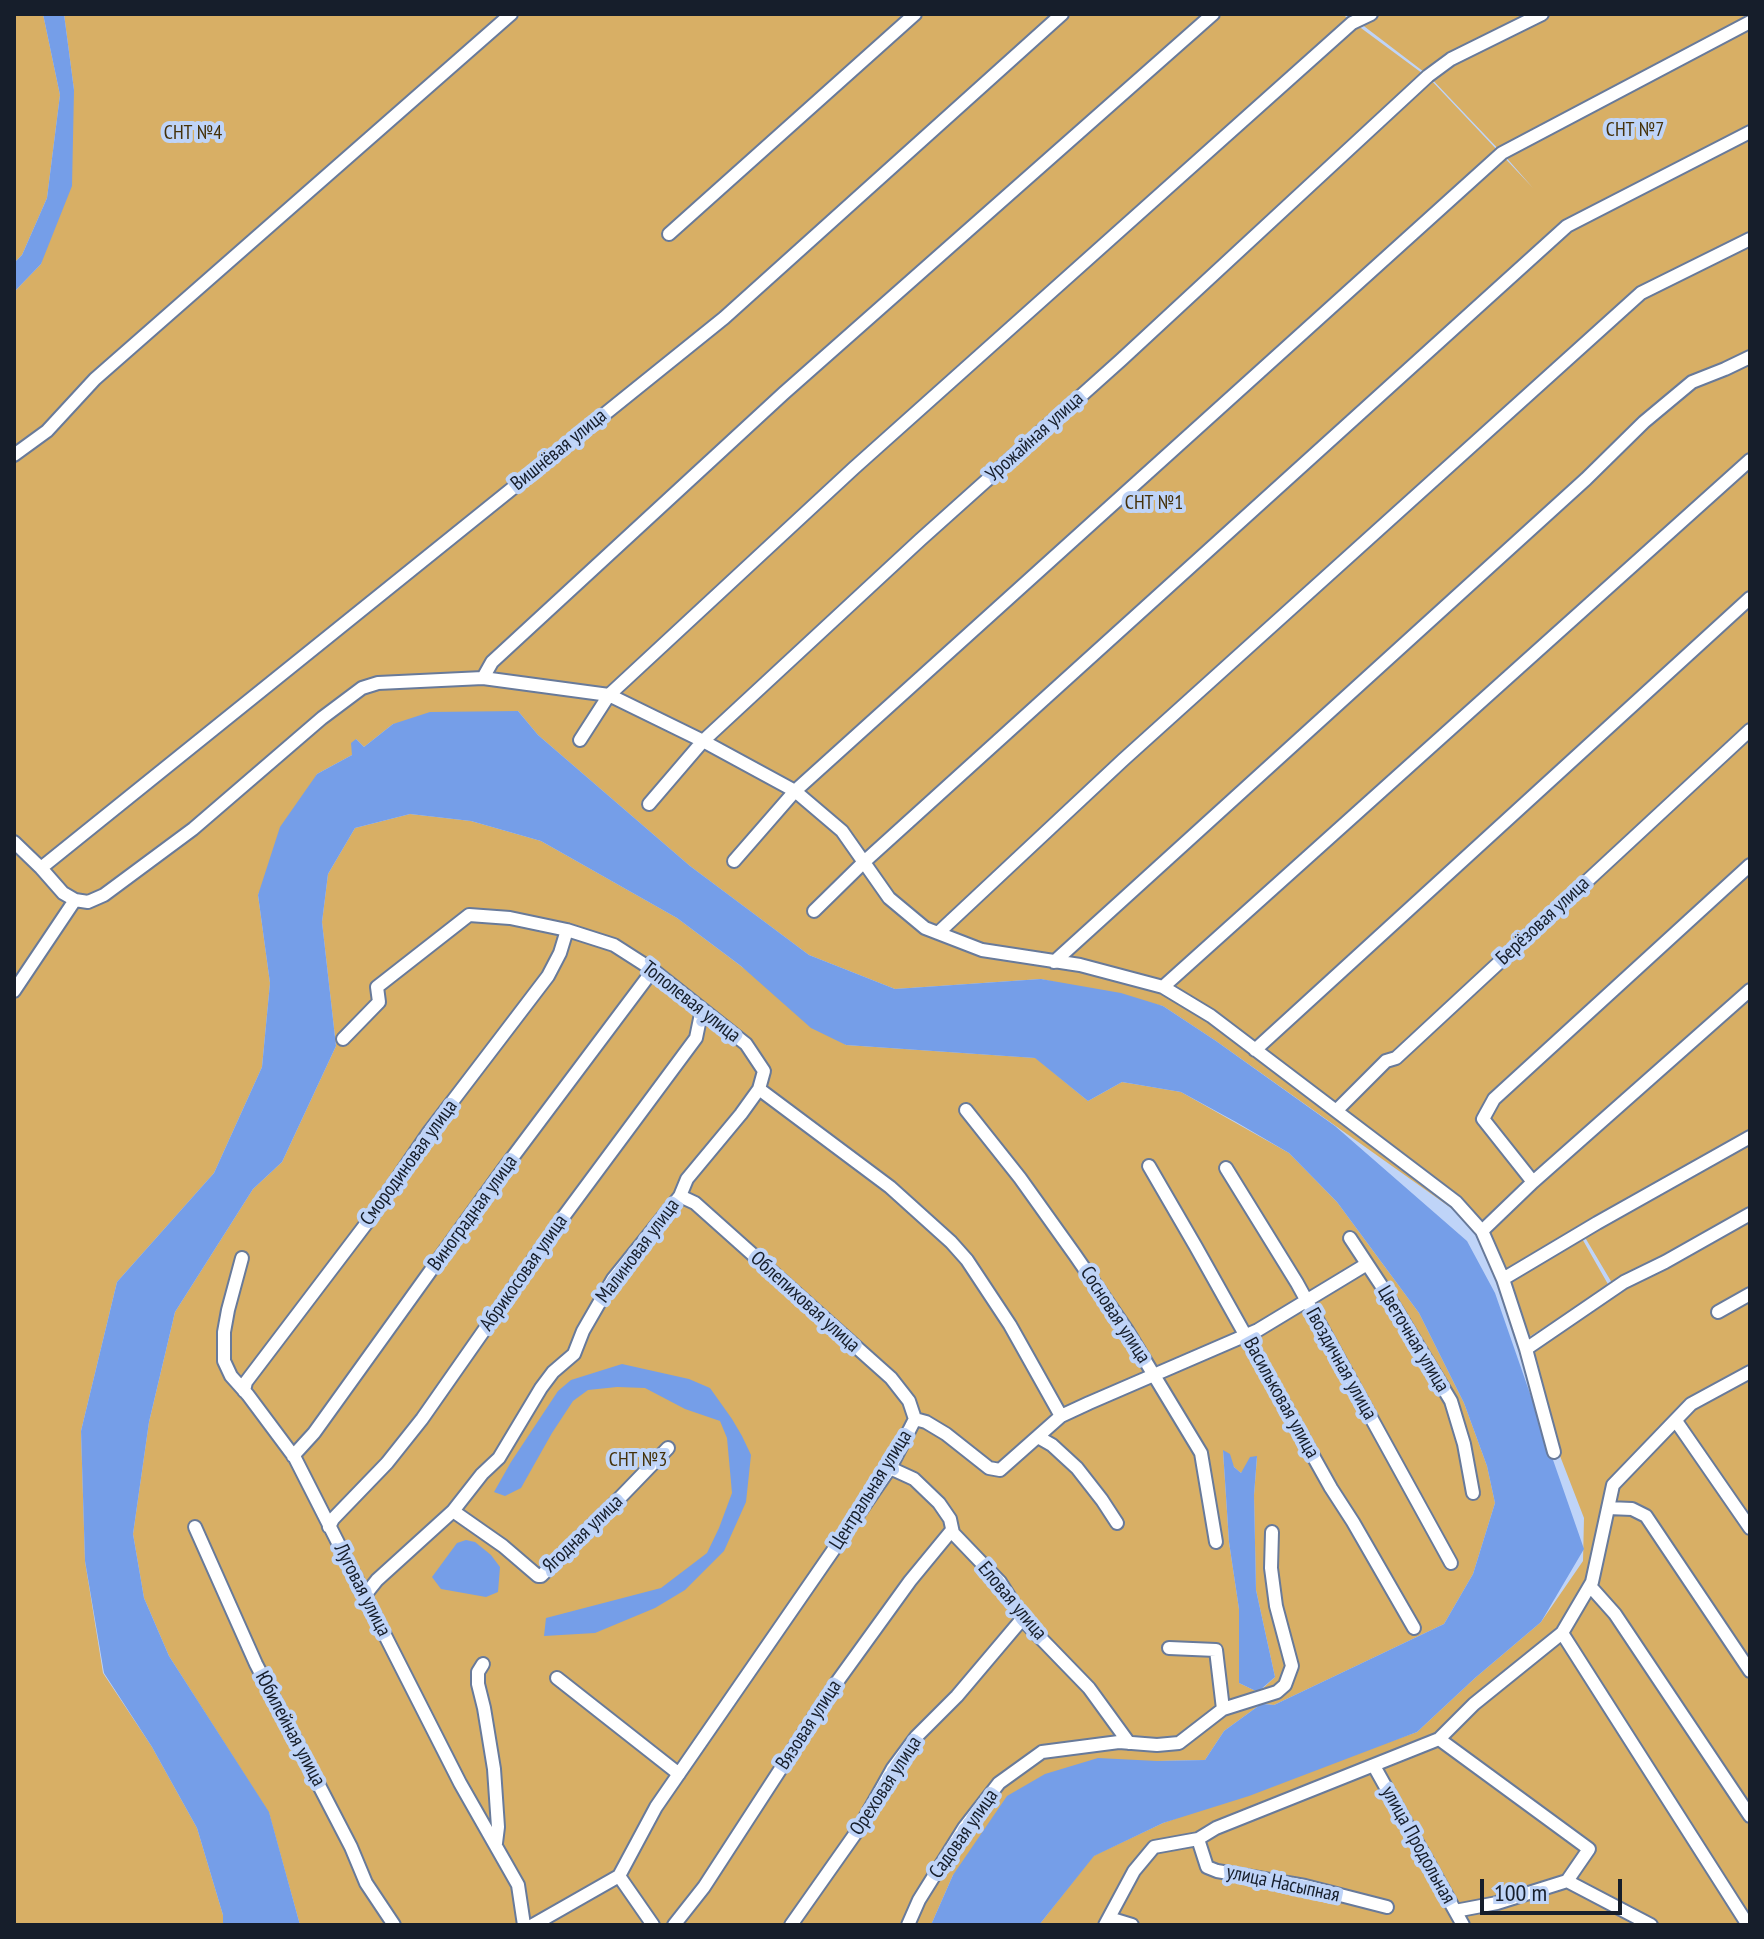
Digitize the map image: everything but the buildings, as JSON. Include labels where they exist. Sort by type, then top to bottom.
[{"type":"street","points":[[14,455],[47,431],[95,379],[511,14]]},
{"type":"street","points":[[669,234],[915,14]]},
{"type":"street","name":"Вишнёвая улица","points":[[41,868],[724,318],[1062,14]]},
{"type":"street","points":[[483,678],[492,662],[784,393],[1213,14]]},
{"type":"street","points":[[580,740],[609,695],[854,468],[1352,23],[1371,14]]},
{"type":"street","name":"Урожайная улица","points":[[649,804],[703,741],[1428,76],[1451,59],[1542,14]]},
{"type":"street","points":[[734,861],[795,791],[1502,153],[1750,22]]},
{"type":"street","points":[[814,911],[864,862],[1569,224],[1750,132]]},
{"type":"street","points":[[938,933],[1123,760],[1641,293],[1750,239]]},
{"type":"street","points":[[1054,962],[1586,479],[1644,422],[1692,382],[1750,357]]},
{"type":"street","points":[[1163,987],[1750,460]]},
{"type":"street","points":[[1255,1050],[1750,598]]},
{"type":"street","points":[[14,842],[63,893],[75,900],[88,902],[104,895],[140,870],[193,829],[322,718],[362,688],[378,683],[483,678],[609,695],[795,791],[842,831],[889,898],[925,928],[982,950],[1080,965],[1163,987],[1211,1016],[1456,1202],[1482,1231],[1503,1279],[1554,1452]]},
{"type":"street","name":"Берёзовая улица","points":[[1337,1110],[1386,1061],[1396,1058],[1750,730]]},
{"type":"street","points":[[1533,1182],[1483,1119],[1494,1099],[1750,865]]},
{"type":"street","points":[[14,991],[75,900]]},
{"type":"street","name":"Тополевая улица","points":[[343,1039],[379,1002],[377,987],[469,915],[510,918],[567,930],[614,945],[653,970],[746,1044],[764,1071],[759,1089]]},
{"type":"street","name":"Смородиновая улица","points":[[244,1391],[246,1382],[372,1216],[429,1132],[548,976],[567,930]]},
{"type":"street","name":"Виноградная улица","points":[[293,1456],[341,1397],[503,1170],[653,970]]},
{"type":"street","points":[[1482,1231],[1750,990]]},
{"type":"street","name":"Абрикосовая улица","points":[[329,1527],[422,1419],[564,1216],[696,1038],[702,1009]]},
{"type":"street","points":[[759,1089],[890,1187],[951,1242],[967,1260],[1010,1325],[1061,1416]]},
{"type":"street","name":"Малиновая улица","points":[[365,1595],[377,1580],[453,1511],[499,1458],[541,1388],[553,1372],[574,1354],[583,1331],[613,1279],[680,1196],[687,1179],[759,1089]]},
{"type":"street","name":"Сосновая улица","points":[[966,1110],[1020,1178],[1126,1329],[1201,1453],[1216,1542]]},
{"type":"street","points":[[1503,1279],[1750,1137]]},
{"type":"street","name":"Васильковая улица","points":[[1149,1166],[1414,1628]]},
{"type":"street","name":"Гвоздичная улица","points":[[1226,1168],[1306,1301],[1451,1563]]},
{"type":"street","name":"Облепиховая улица","points":[[680,1196],[695,1203],[891,1378],[909,1401],[915,1419]]},
{"type":"street","points":[[1526,1349],[1624,1282],[1750,1214]]},
{"type":"street","name":"Цветочная улица","points":[[1350,1238],[1451,1401],[1464,1444],[1473,1493]]},
{"type":"street","name":"Луговая улица","points":[[242,1258],[224,1332],[224,1361],[231,1376],[293,1456],[460,1783],[518,1885],[524,1925]]},
{"type":"street","name":"Центральная улица","points":[[619,1876],[656,1807],[890,1468],[915,1419],[946,1434],[989,1468],[1000,1470],[1061,1416],[1258,1330],[1367,1264]]},
{"type":"street","points":[[1718,1312],[1750,1294]]},
{"type":"street","points":[[1132,1925],[1107,1922],[1134,1871],[1154,1847],[1198,1839],[1216,1828],[1439,1739],[1474,1704],[1562,1633],[1592,1582],[1613,1485],[1691,1404],[1749,1374]]},
{"type":"street","points":[[1676,1421],[1750,1528]]},
{"type":"street","points":[[1038,1437],[1052,1445],[1077,1468],[1117,1523]]},
{"type":"street","name":"Ягодная улица","points":[[453,1511],[541,1576],[668,1448]]},
{"type":"street","name":"Еловая улица","points":[[890,1468],[914,1479],[939,1503],[950,1519],[952,1530],[1000,1582],[1023,1618],[1089,1688],[1129,1743]]},
{"type":"street","points":[[1608,1508],[1632,1509],[1646,1516],[1750,1671]]},
{"type":"street","name":"Юбилейная улица","points":[[195,1527],[256,1664],[351,1847],[366,1883],[394,1925]]},
{"type":"street","name":"Вязовая улица","points":[[674,1925],[704,1887],[837,1682],[910,1581],[952,1530]]},
{"type":"street","points":[[1169,1648],[1216,1650],[1223,1709],[1277,1692],[1285,1685],[1292,1666],[1276,1606],[1271,1568],[1272,1532]]},
{"type":"street","points":[[1590,1586],[1615,1614],[1750,1816]]},
{"type":"street","name":"Ореховая улица","points":[[791,1925],[860,1827],[893,1768],[916,1737],[957,1696],[1023,1618]]},
{"type":"street","points":[[1562,1633],[1748,1925]]},
{"type":"street","points":[[483,1664],[478,1672],[478,1684],[494,1769],[498,1827],[496,1843]]},
{"type":"street","points":[[557,1678],[679,1774]]},
{"type":"street","name":"Садовая улица","points":[[908,1925],[919,1900],[964,1828],[999,1783],[1042,1752],[1108,1743],[1179,1743],[1223,1709]]},
{"type":"street","points":[[1439,1739],[1589,1849],[1567,1881],[1497,1903],[1455,1911]]},
{"type":"street","name":"улица Продольная","points":[[1374,1766],[1463,1925]]},
{"type":"street","name":"улица Насыпная","points":[[1198,1839],[1207,1867],[1217,1871],[1305,1886],[1387,1907]]},
{"type":"street","points":[[533,1925],[619,1876],[653,1925]]},
{"type":"street","points":[[1567,1881],[1651,1925]]},
{"type":"green space","points":[[14,14],[43,14],[60,95],[47,198],[22,255],[14,263]]},
{"type":"green space","name":"СНТ №1","points":[[64,14],[1342,14],[1430,79],[1533,188],[1428,75],[1348,14],[1750,14],[1750,1130],[1576,1228],[1609,1286],[1529,1337],[1468,1220],[1163,1006],[1041,979],[895,989],[809,955],[690,866],[538,735],[518,711],[393,724],[364,747],[356,739],[352,755],[317,774],[258,895],[270,983],[262,1067],[214,1173],[117,1282],[81,1431],[85,1561],[103,1673],[152,1747],[197,1828],[223,1915],[223,1925],[14,1925],[14,292],[41,264],[74,90]]},
{"type":"green space","name":"СНТ №3","points":[[410,814],[471,821],[541,841],[677,918],[846,1045],[1036,1058],[1088,1101],[1122,1082],[1181,1092],[1289,1153],[1337,1202],[1419,1313],[1464,1403],[1487,1466],[1495,1503],[1473,1574],[1444,1624],[1274,1705],[1263,1704],[1259,1692],[1275,1677],[1256,1590],[1254,1495],[1257,1457],[1241,1473],[1223,1451],[1229,1542],[1239,1609],[1239,1683],[1258,1692],[1261,1704],[1224,1731],[1205,1760],[1157,1761],[953,1875],[931,1925],[300,1925],[269,1813],[169,1656],[144,1598],[133,1534],[149,1422],[175,1312],[253,1189],[282,1162],[336,1046],[322,922],[328,874],[355,828]]},
{"type":"green space","points":[[1750,1138],[1750,1925],[1039,1925],[1093,1856],[1163,1823],[1417,1732],[1541,1622],[1583,1561],[1584,1518],[1521,1355],[1615,1288],[1583,1234]]},
{"type":"water","points":[[43,14],[64,14],[74,90],[72,186],[41,264],[14,292],[14,263],[22,255],[47,198],[60,95]]},
{"type":"water","points":[[518,711],[538,735],[690,866],[809,955],[895,989],[1041,979],[1121,993],[1163,1006],[1335,1126],[1467,1241],[1495,1293],[1584,1549],[1541,1622],[1417,1732],[1249,1796],[1163,1823],[1094,1856],[1039,1925],[931,1925],[953,1875],[1007,1796],[1045,1774],[1098,1758],[1205,1760],[1224,1731],[1261,1704],[1258,1692],[1239,1683],[1239,1609],[1229,1542],[1223,1450],[1230,1454],[1234,1467],[1241,1473],[1250,1457],[1257,1456],[1254,1495],[1256,1590],[1275,1677],[1259,1691],[1263,1704],[1274,1705],[1444,1624],[1473,1574],[1495,1503],[1487,1466],[1464,1403],[1419,1313],[1337,1202],[1289,1153],[1236,1122],[1181,1092],[1122,1082],[1088,1101],[1035,1058],[846,1045],[811,1028],[741,966],[677,918],[541,841],[471,821],[410,814],[355,828],[328,874],[322,922],[336,1046],[282,1162],[253,1189],[175,1312],[149,1422],[133,1534],[144,1598],[169,1656],[269,1812],[300,1925],[223,1925],[223,1915],[197,1828],[152,1747],[104,1673],[85,1561],[81,1431],[117,1282],[214,1173],[262,1067],[270,983],[258,895],[280,827],[317,774],[352,755],[351,743],[356,739],[364,747],[393,724],[430,712]]},
{"type":"water","points":[[622,1364],[689,1379],[710,1388],[732,1419],[751,1455],[746,1502],[724,1551],[685,1590],[655,1608],[595,1633],[544,1636],[546,1618],[661,1588],[707,1553],[732,1493],[727,1438],[720,1421],[685,1409],[645,1388],[617,1387],[588,1390],[573,1401],[521,1488],[505,1496],[494,1492],[558,1391],[571,1380]]},
{"type":"water","points":[[466,1540],[475,1542],[500,1567],[498,1592],[486,1597],[441,1589],[432,1577],[457,1543]]},
{"type":"park label","name":"СНТ №7","points":[[1635,130]]},
{"type":"park label","name":"СНТ №4","points":[[193,133]]}]
